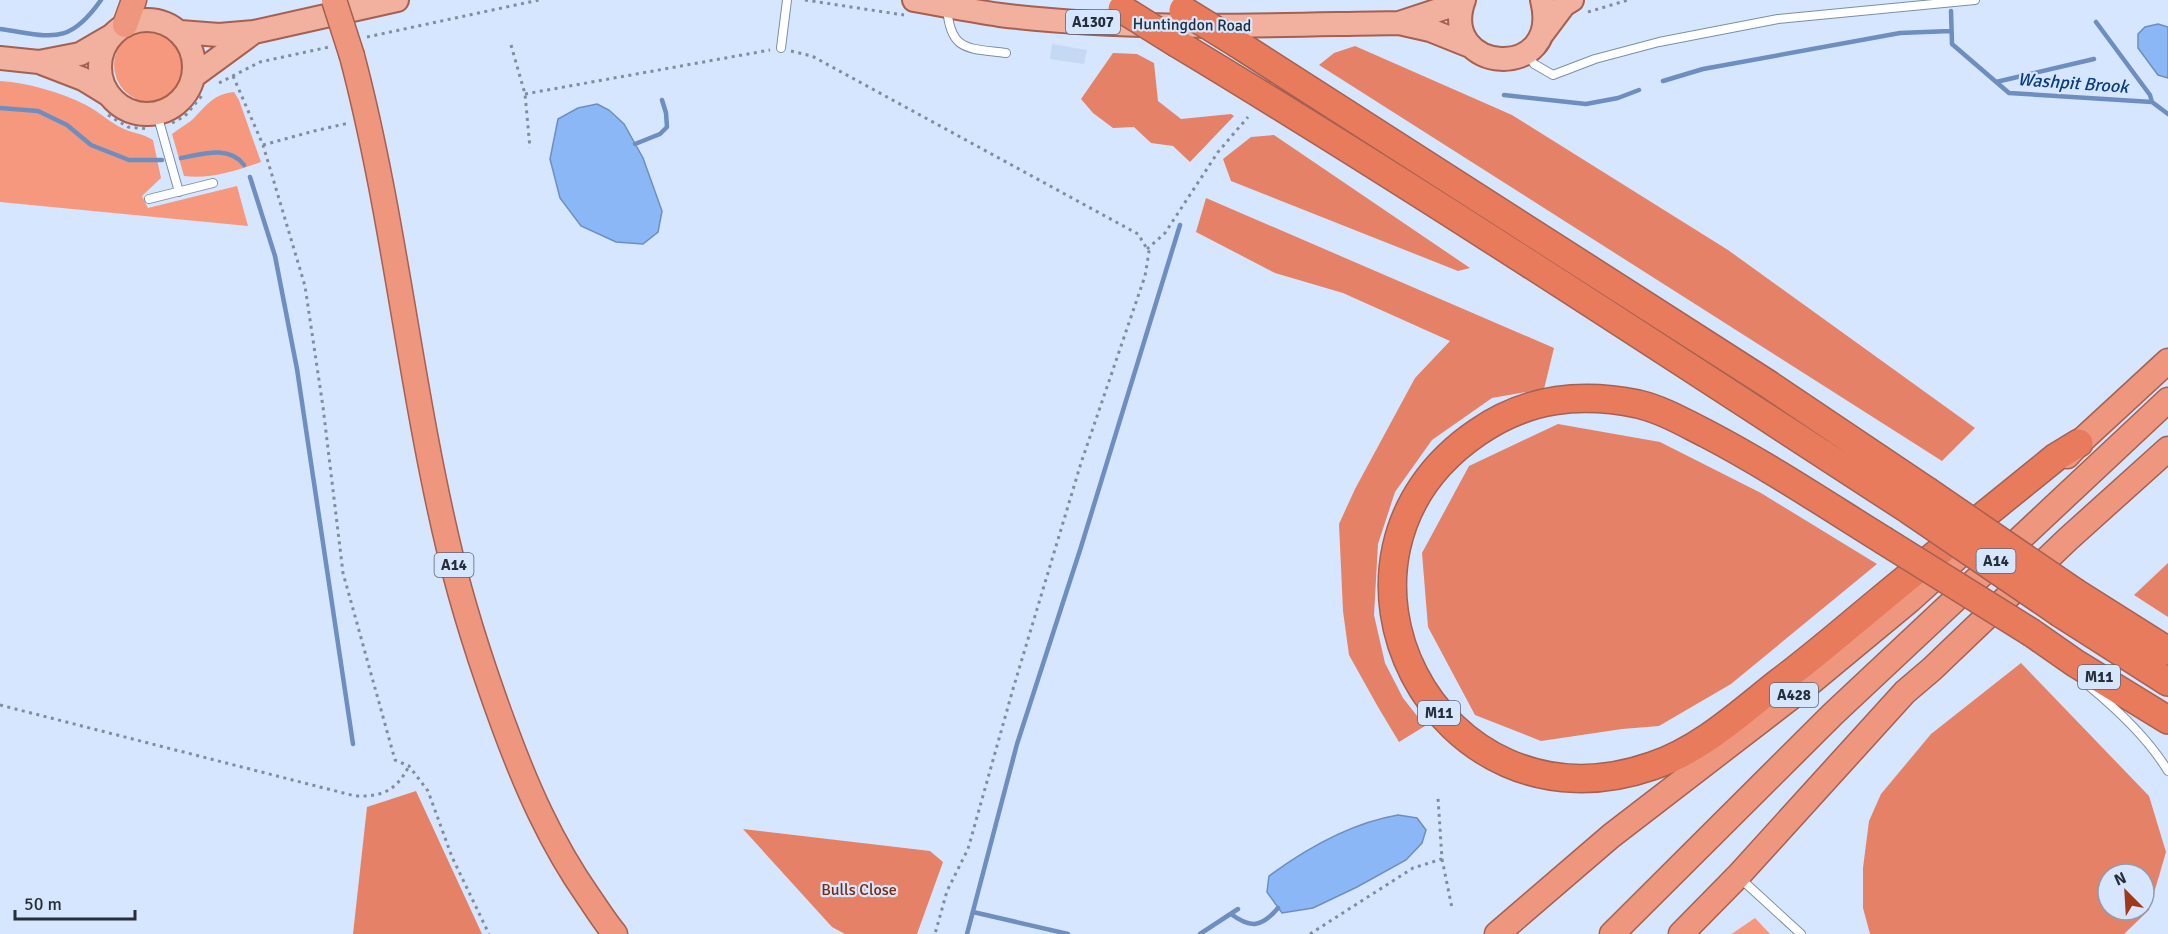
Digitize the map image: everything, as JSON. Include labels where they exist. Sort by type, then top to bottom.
[{"type":"highway","points":[[118,30],[134,0]]},
{"type":"highway","name":"A14","points":[[334,0],[351,46],[369,120],[388,214],[430,458],[450,553],[482,665],[532,799],[567,865],[615,934]]},
{"type":"highway","name":"M11","points":[[1115,5],[1259,92],[1602,310],[2076,592],[2168,651]]},
{"type":"highway","name":"M11","points":[[1175,5],[1768,384],[2060,613],[2168,682]]},
{"type":"highway","points":[[2079,443],[2168,361]]},
{"type":"highway","name":"M11","points":[[2079,443],[2056,457],[1875,605],[1834,640],[1704,741],[1679,755],[1634,772],[1588,778],[1543,776],[1504,763],[1484,753],[1455,729],[1431,703],[1419,686],[1404,651],[1395,615],[1393,580],[1399,540],[1414,501],[1446,456],[1497,419],[1534,404],[1576,399],[1616,401],[1641,405],[1672,416],[1741,451],[1883,540],[2032,633],[2075,663],[2168,720]]},
{"type":"highway","points":[[1681,934],[1738,876],[1905,692],[1926,662],[2127,453],[2163,404]]},
{"type":"highway","name":"A14","points":[[1612,934],[1833,714],[2163,404]]},
{"type":"highway","name":"A428","points":[[1497,934],[1611,836],[1811,682],[1910,600],[2061,465],[2079,443]]},
{"type":"highway","points":[[1905,692],[1932,669],[2068,538],[2168,448]]},
{"type":"main road","points":[[180,32],[219,35],[254,32],[397,0]]},
{"type":"main road","name":"Huntingdon Road","points":[[914,0],[1000,15],[1090,22],[1179,25],[1399,23],[1430,30],[1470,46],[1482,55],[1496,60],[1510,60],[1527,53]]},
{"type":"main road","points":[[1542,0],[1545,14],[1543,33]]},
{"type":"main road","points":[[1463,1],[1461,26],[1470,46]]},
{"type":"main road","name":"Huntingdon Road","points":[[1399,23],[1463,1]]},
{"type":"main road","points":[[1527,53],[1564,5],[1577,7]]},
{"type":"main road","points":[[39,62],[80,54],[118,30],[139,20],[154,20],[168,24],[180,32],[190,45],[201,82]]},
{"type":"main road","points":[[105,103],[100,65],[103,50],[118,30]]},
{"type":"main road","points":[[0,58],[39,62],[83,79],[105,103],[118,105],[159,121],[182,100],[190,89],[201,82],[254,32]]},
{"type":"lane","points":[[781,48],[787,0]]},
{"type":"lane","points":[[1527,53],[1534,64],[1553,75],[1595,59],[1659,42],[1778,19],[1975,0]]},
{"type":"lane","points":[[947,6],[948,22],[955,40],[975,49],[1006,53]]},
{"type":"lane","points":[[159,121],[179,192]]},
{"type":"lane","points":[[149,199],[213,183]]},
{"type":"lane","points":[[2032,633],[2064,666]]},
{"type":"lane","points":[[2086,683],[2128,721],[2157,754],[2168,771]]},
{"type":"lane","points":[[1738,876],[1801,934]]},
{"type":"path","points":[[216,84],[260,62],[351,46],[419,24],[539,0]]},
{"type":"path","points":[[1577,7],[1628,0]]},
{"type":"path","points":[[510,45],[525,94],[530,148]]},
{"type":"path","points":[[525,94],[781,48],[812,56],[1138,234],[1149,252],[1145,276],[1082,463],[1013,689],[968,849],[947,891],[935,934]]},
{"type":"path","points":[[233,76],[263,145],[304,286],[323,406],[343,573],[395,760],[409,766],[428,791],[452,857],[489,934]]},
{"type":"path","points":[[105,103],[128,127],[139,129],[159,121],[185,116],[201,82]]},
{"type":"path","points":[[1147,249],[1165,232],[1218,152],[1248,117]]},
{"type":"path","points":[[263,145],[314,131],[369,120]]},
{"type":"path","points":[[0,705],[355,796],[372,796],[393,789],[403,778],[409,766]]},
{"type":"path","points":[[1438,798],[1442,859],[1452,909]]},
{"type":"path","points":[[1310,934],[1413,868],[1442,859]]},
{"type":"shaded area","points":[[151,28],[172,34],[182,44],[188,65],[182,86],[172,96],[151,102],[130,96],[120,86],[114,65],[120,44],[130,34]]},
{"type":"shaded area","points":[[1052,44],[1087,50],[1084,64],[1050,59]]},
{"type":"shaded area","points":[[0,81],[33,86],[66,96],[90,107],[114,124],[153,140],[161,178],[142,196],[148,208],[237,186],[248,226],[0,202]]},
{"type":"shaded area","points":[[234,92],[261,162],[213,175],[184,176],[172,134],[192,120],[215,98]]},
{"type":"shaded area","points":[[1755,918],[1770,934],[1731,934],[1733,933]]},
{"type":"green space","points":[[1355,46],[1512,115],[1728,250],[1975,428],[1942,461],[1319,65],[1334,53]]},
{"type":"green space","points":[[1113,53],[1137,54],[1154,63],[1158,101],[1181,119],[1231,114],[1234,116],[1190,162],[1173,146],[1151,143],[1134,127],[1113,128],[1093,113],[1081,99]]},
{"type":"green space","points":[[1274,135],[1470,268],[1458,271],[1231,181],[1223,159],[1251,137]]},
{"type":"green space","points":[[1206,198],[1554,348],[1544,389],[1492,398],[1432,440],[1395,492],[1378,544],[1374,615],[1385,663],[1403,698],[1425,726],[1399,742],[1349,655],[1343,611],[1339,524],[1355,489],[1415,378],[1450,341],[1343,293],[1275,273],[1196,232]]},
{"type":"green space","points":[[1558,424],[1660,442],[1761,493],[1877,564],[1731,684],[1659,726],[1541,741],[1475,715],[1428,627],[1422,553],[1469,466]]},
{"type":"green space","points":[[2168,563],[2168,617],[2134,595]]},
{"type":"green space","points":[[2021,663],[2149,796],[2166,852],[2156,886],[2156,862],[2096,862],[2096,922],[2136,922],[2124,934],[1870,934],[1863,908],[1863,868],[1869,821],[1881,794],[1931,734]]},
{"type":"green space","points":[[416,791],[482,934],[353,934],[367,807]]},
{"type":"green space","name":"Bulls Close","points":[[743,829],[930,851],[943,862],[917,934],[845,934],[832,927]]},
{"type":"water","points":[[2158,24],[2168,27],[2168,78],[2158,75],[2138,48],[2138,34],[2145,27]]},
{"type":"water","points":[[597,104],[609,110],[624,124],[643,158],[662,211],[658,232],[643,244],[616,242],[581,226],[560,198],[550,159],[558,119],[578,108]]},
{"type":"water","points":[[1398,815],[1417,818],[1426,830],[1422,843],[1406,860],[1313,908],[1282,913],[1267,892],[1269,876],[1314,847],[1347,830]]},
{"type":"waterway","points":[[0,29],[46,35],[68,32],[89,15],[101,0]]},
{"type":"waterway","name":"Washpit Brook","points":[[1951,11],[1952,44],[2009,93],[2152,102],[2168,114]]},
{"type":"waterway","points":[[2096,22],[2150,95],[2152,102]]},
{"type":"waterway","points":[[1663,81],[1703,69],[1900,33],[1950,31]]},
{"type":"waterway","points":[[1996,82],[2094,59]]},
{"type":"waterway","points":[[1504,95],[1586,104],[1618,98],[1639,90]]},
{"type":"waterway","points":[[635,144],[660,134],[667,127],[662,100]]},
{"type":"waterway","points":[[0,108],[38,111],[67,125],[91,145],[129,160],[162,160]]},
{"type":"waterway","points":[[181,158],[215,152],[231,155],[244,165]]},
{"type":"waterway","points":[[250,177],[275,256],[297,369],[353,744]]},
{"type":"waterway","points":[[967,934],[1017,744],[1081,547],[1180,225]]},
{"type":"waterway","points":[[1231,914],[1245,922],[1256,924],[1267,919],[1278,908]]},
{"type":"waterway","points":[[1200,934],[1238,909]]},
{"type":"waterway","points":[[973,912],[1068,934]]}]
